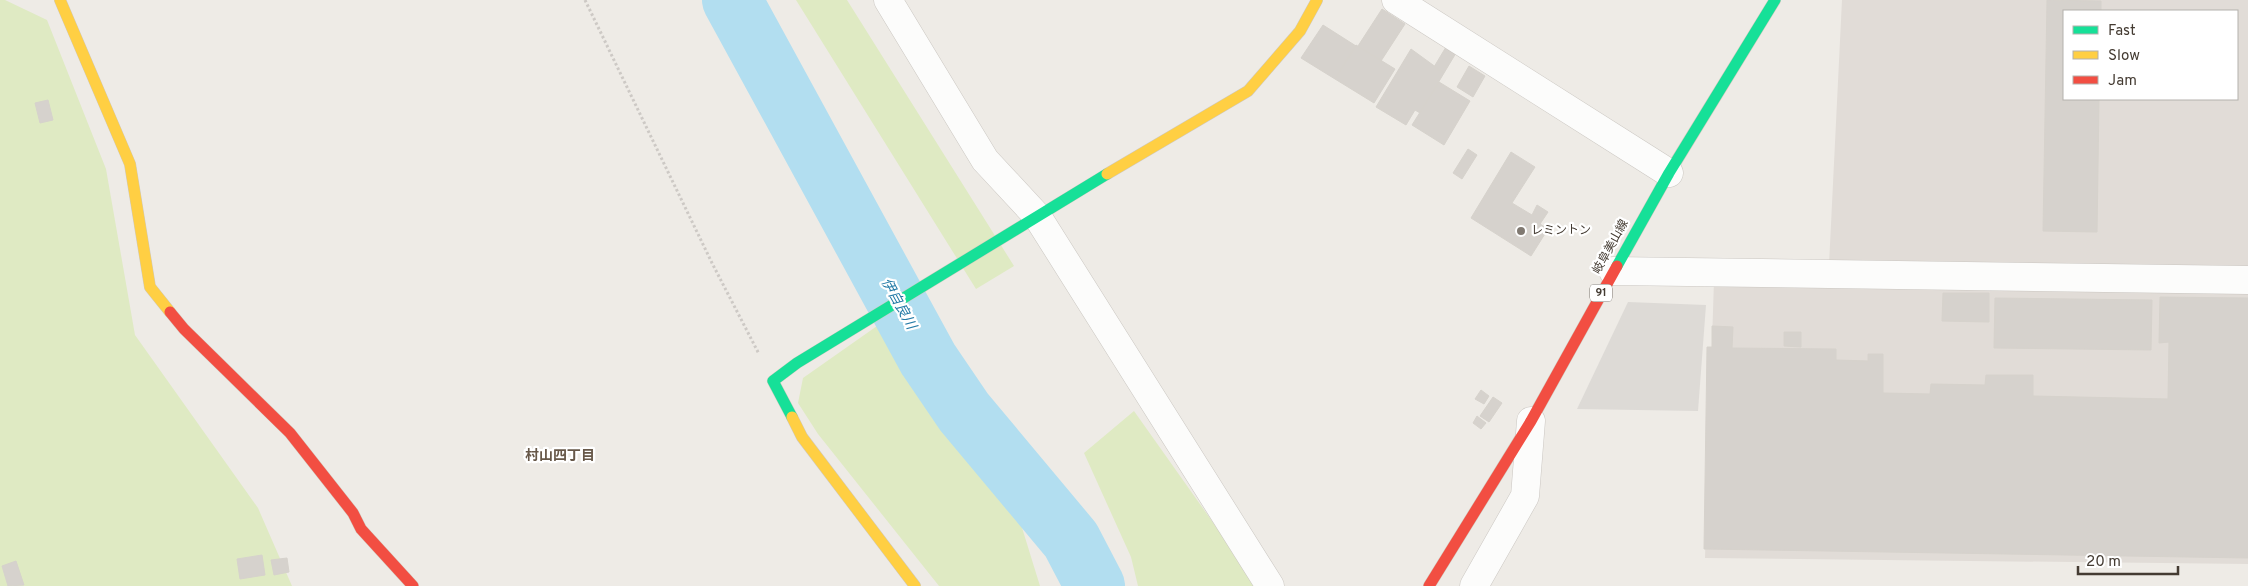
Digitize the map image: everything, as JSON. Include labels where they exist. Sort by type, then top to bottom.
[{"type":"street","points":[[60,0],[130,164],[150,287],[184,329],[290,433],[353,513],[362,529],[413,586]]},
{"type":"street","points":[[888,0],[986,160],[1037,216],[1270,586]]},
{"type":"street","points":[[916,586],[802,438],[772,380],[1013,230],[1248,91],[1300,31],[1317,0]]},
{"type":"street","points":[[1396,0],[1670,173]]},
{"type":"street","name":"岐阜美山線","points":[[1428,586],[1531,421],[1613,271],[1775,0]]},
{"type":"street","points":[[1613,271],[2248,280]]},
{"type":"street","points":[[1474,586],[1525,496],[1531,421]]},
{"type":"path","points":[[586,0],[712,263],[772,380]]},
{"type":"shaded area","points":[[1842,0],[2248,0],[2248,267],[1829,265]]},
{"type":"shaded area","points":[[1714,280],[2248,290],[2248,564],[1705,558]]},
{"type":"shaded area","points":[[1628,302],[1706,305],[1698,411],[1577,409]]},
{"type":"green space","points":[[0,0],[5,0],[47,20],[106,169],[135,335],[258,508],[292,586],[0,586]]},
{"type":"green space","points":[[796,0],[847,0],[1014,266],[976,289]]},
{"type":"green space","points":[[877,326],[1015,505],[1040,586],[939,586],[818,434],[798,403],[803,378]]},
{"type":"green space","points":[[1134,411],[1258,586],[1138,586],[1131,557],[1084,453]]},
{"type":"building","points":[[2047,0],[2101,1],[2101,10],[2063,10],[2063,100],[2099,100],[2097,232],[2043,231]]},
{"type":"building","points":[[1382,9],[1405,24],[1381,61],[1358,46]]},
{"type":"building","points":[[1323,25],[1356,46],[1335,79],[1301,58]]},
{"type":"building","points":[[1356,45],[1395,69],[1374,103],[1335,79]]},
{"type":"building","points":[[1446,47],[1456,53],[1444,73],[1434,67]]},
{"type":"building","points":[[1411,49],[1444,73],[1420,113],[1415,110],[1406,125],[1376,107]]},
{"type":"building","points":[[1469,66],[1485,76],[1473,97],[1457,87]]},
{"type":"building","points":[[1439,82],[1470,101],[1444,145],[1412,125]]},
{"type":"building","points":[[48,100],[53,120],[40,123],[35,103]]},
{"type":"building","points":[[1468,149],[1477,155],[1462,179],[1453,173]]},
{"type":"building","points":[[1511,152],[1535,167],[1512,203],[1532,215],[1537,205],[1548,212],[1540,224],[1548,229],[1531,256],[1471,218]]},
{"type":"building","points":[[1943,293],[1989,293],[1989,322],[1942,321]]},
{"type":"building","points":[[2160,297],[2248,298],[2248,558],[1704,549],[1707,347],[1712,347],[1712,326],[1733,327],[1732,348],[1836,349],[1836,360],[1868,361],[1868,354],[1883,354],[1883,393],[1930,394],[1931,384],[1985,385],[1986,375],[2033,375],[2033,396],[2168,399],[2169,342],[2159,343]]},
{"type":"building","points":[[1995,298],[2152,300],[2151,350],[1994,348]]},
{"type":"building","points":[[1784,332],[1801,332],[1801,347],[1784,346]]},
{"type":"building","points":[[1481,390],[1489,396],[1484,404],[1475,399]]},
{"type":"building","points":[[1493,397],[1502,403],[1489,422],[1480,416]]},
{"type":"building","points":[[1477,416],[1486,423],[1481,429],[1473,423]]},
{"type":"building","points":[[262,555],[265,575],[240,579],[237,559]]},
{"type":"building","points":[[287,558],[289,572],[274,575],[271,560]]},
{"type":"building","points":[[16,561],[24,585],[8,586],[2,566]]},
{"type":"waterway","name":"伊自良川","points":[[732,0],[928,359],[964,412],[1071,540],[1095,586]]},
{"type":"traffic: fast","points":[[1617,266],[1669,173],[1775,0]]},
{"type":"traffic: fast","points":[[792,417],[773,381],[797,363],[1107,174]]},
{"type":"traffic: slow","points":[[60,0],[130,164],[150,287],[170,312]]},
{"type":"traffic: slow","points":[[1107,174],[1248,91],[1300,31],[1317,0]]},
{"type":"traffic: slow","points":[[792,417],[802,437],[915,586]]},
{"type":"traffic: jam","points":[[1429,586],[1531,421],[1617,266]]},
{"type":"traffic: jam","points":[[170,312],[184,329],[290,433],[353,513],[361,529],[413,586]]},
{"type":"place","name":"レミントン","points":[[1521,231]]},
{"type":"district","name":"村山四丁目","points":[[560,456]]}]
